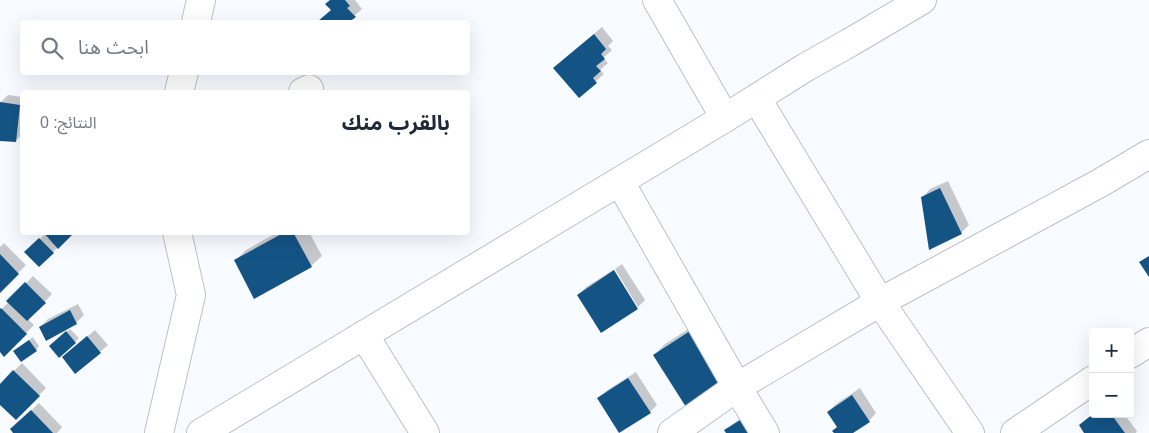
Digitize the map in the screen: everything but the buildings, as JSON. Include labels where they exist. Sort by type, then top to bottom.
[{"type":"street","points":[[196,20],[201,0]]},
{"type":"street","points":[[657,0],[725,118]]},
{"type":"street","points":[[201,433],[620,182],[806,67],[922,0]]},
{"type":"street","points":[[180,90],[183,75]]},
{"type":"street","points":[[757,99],[880,302],[970,433]]},
{"type":"street","points":[[672,433],[737,387],[880,302],[1100,183],[1149,154]]},
{"type":"street","points":[[620,182],[737,387],[766,433]]},
{"type":"street","points":[[159,433],[191,295],[178,235]]},
{"type":"street","points":[[364,335],[425,433]]},
{"type":"street","points":[[1134,351],[1149,342]]},
{"type":"street","points":[[1015,433],[1089,383]]}]
